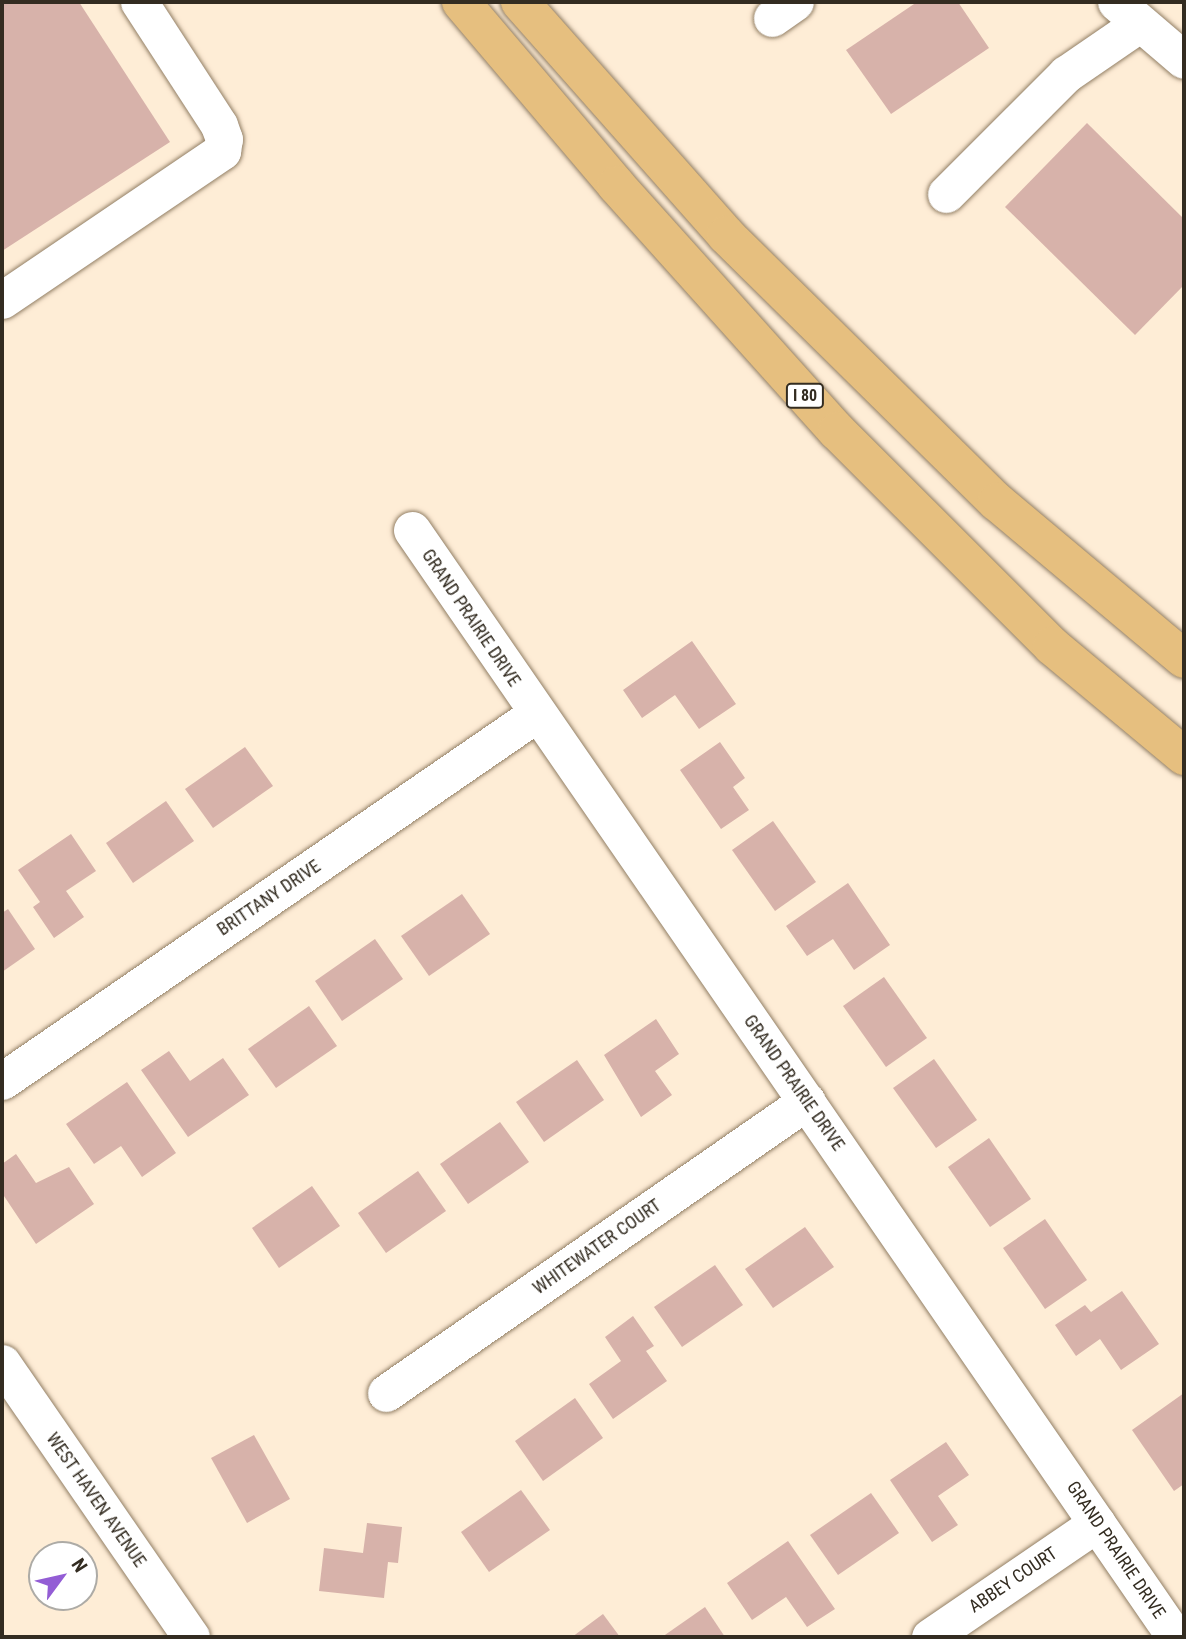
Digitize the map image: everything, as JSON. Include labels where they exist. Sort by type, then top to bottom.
[{"type":"highway","name":"I 80","points":[[461,2],[607,175],[837,431],[1052,646],[1184,756]]},
{"type":"highway","points":[[520,2],[726,235],[997,502],[1184,659]]},
{"type":"street","points":[[2,300],[222,151],[224,139],[219,125],[139,2]]},
{"type":"street","points":[[946,194],[1130,10],[1184,60]]},
{"type":"street","name":"GRAND PRAIRIE DRIVE","points":[[412,530],[536,715],[807,1101],[1175,1637]]},
{"type":"street","name":"BRITTANY DRIVE","points":[[2,1081],[536,715]]},
{"type":"street","name":"WHITEWATER COURT","points":[[386,1393],[807,1101]]},
{"type":"street","name":"WEST HAVEN AVENUE","points":[[2,1363],[191,1637]]},
{"type":"street","name":"ABBEY COURT","points":[[930,1637],[1097,1522]]},
{"type":"building","points":[[2,2],[79,2],[170,142],[2,251]]},
{"type":"building","points":[[917,2],[958,2],[989,48],[891,114],[846,50]]},
{"type":"building","points":[[1087,123],[1184,219],[1184,285],[1135,335],[1005,207]]},
{"type":"building","points":[[692,641],[736,704],[699,729],[675,695],[642,718],[623,690]]},
{"type":"building","points":[[720,742],[745,778],[733,787],[749,810],[721,829],[680,770]]},
{"type":"building","points":[[245,747],[273,786],[213,828],[185,789]]},
{"type":"building","points":[[166,801],[194,841],[133,883],[106,843]]},
{"type":"building","points":[[773,821],[816,882],[775,911],[732,850]]},
{"type":"building","points":[[71,834],[96,871],[66,891],[84,917],[54,938],[33,907],[40,902],[18,870]]},
{"type":"building","points":[[848,883],[890,945],[854,970],[833,939],[807,956],[786,926]]},
{"type":"building","points":[[462,894],[490,934],[429,976],[401,936]]},
{"type":"building","points":[[8,909],[35,949],[2,972],[2,913]]},
{"type":"building","points":[[375,939],[403,979],[342,1021],[315,981]]},
{"type":"building","points":[[884,977],[927,1038],[886,1067],[843,1006]]},
{"type":"building","points":[[309,1006],[337,1046],[276,1088],[248,1049]]},
{"type":"building","points":[[656,1019],[679,1054],[655,1071],[672,1095],[641,1117],[604,1055]]},
{"type":"building","points":[[169,1051],[190,1081],[223,1058],[249,1095],[188,1137],[141,1070]]},
{"type":"building","points":[[934,1059],[977,1120],[936,1148],[893,1088]]},
{"type":"building","points":[[577,1060],[604,1100],[544,1142],[516,1102]]},
{"type":"building","points":[[127,1082],[176,1153],[142,1177],[121,1146],[94,1164],[66,1124]]},
{"type":"building","points":[[500,1122],[529,1162],[468,1204],[440,1164]]},
{"type":"building","points":[[989,1138],[1031,1199],[990,1227],[948,1167]]},
{"type":"building","points":[[16,1154],[36,1183],[69,1167],[94,1204],[36,1244],[2,1193],[2,1164]]},
{"type":"building","points":[[418,1171],[446,1211],[386,1253],[358,1213]]},
{"type":"building","points":[[312,1186],[340,1226],[279,1268],[252,1228]]},
{"type":"building","points":[[1045,1219],[1087,1280],[1045,1309],[1003,1248]]},
{"type":"building","points":[[805,1227],[834,1267],[773,1308],[745,1269]]},
{"type":"building","points":[[715,1265],[743,1305],[682,1347],[654,1307]]},
{"type":"building","points":[[1122,1291],[1159,1344],[1121,1370],[1100,1339],[1076,1356],[1055,1325],[1085,1305],[1091,1312]]},
{"type":"building","points":[[633,1316],[654,1346],[646,1351],[667,1381],[613,1419],[589,1384],[621,1361],[605,1337]]},
{"type":"building","points":[[1184,1393],[1184,1484],[1174,1491],[1132,1430]]},
{"type":"building","points":[[575,1398],[603,1438],[543,1481],[515,1441]]},
{"type":"building","points":[[254,1435],[290,1499],[247,1523],[211,1458]]},
{"type":"building","points":[[946,1442],[969,1475],[938,1496],[958,1525],[932,1542],[890,1480]]},
{"type":"building","points":[[521,1490],[550,1530],[489,1572],[461,1532]]},
{"type":"building","points":[[871,1493],[899,1533],[838,1575],[810,1535]]},
{"type":"building","points":[[367,1523],[402,1527],[398,1563],[388,1562],[384,1598],[319,1591],[324,1548],[363,1553]]},
{"type":"building","points":[[788,1541],[835,1609],[807,1627],[786,1597],[752,1620],[727,1583]]},
{"type":"building","points":[[705,1607],[725,1637],[662,1637]]},
{"type":"building","points":[[603,1614],[620,1637],[572,1637]]}]
